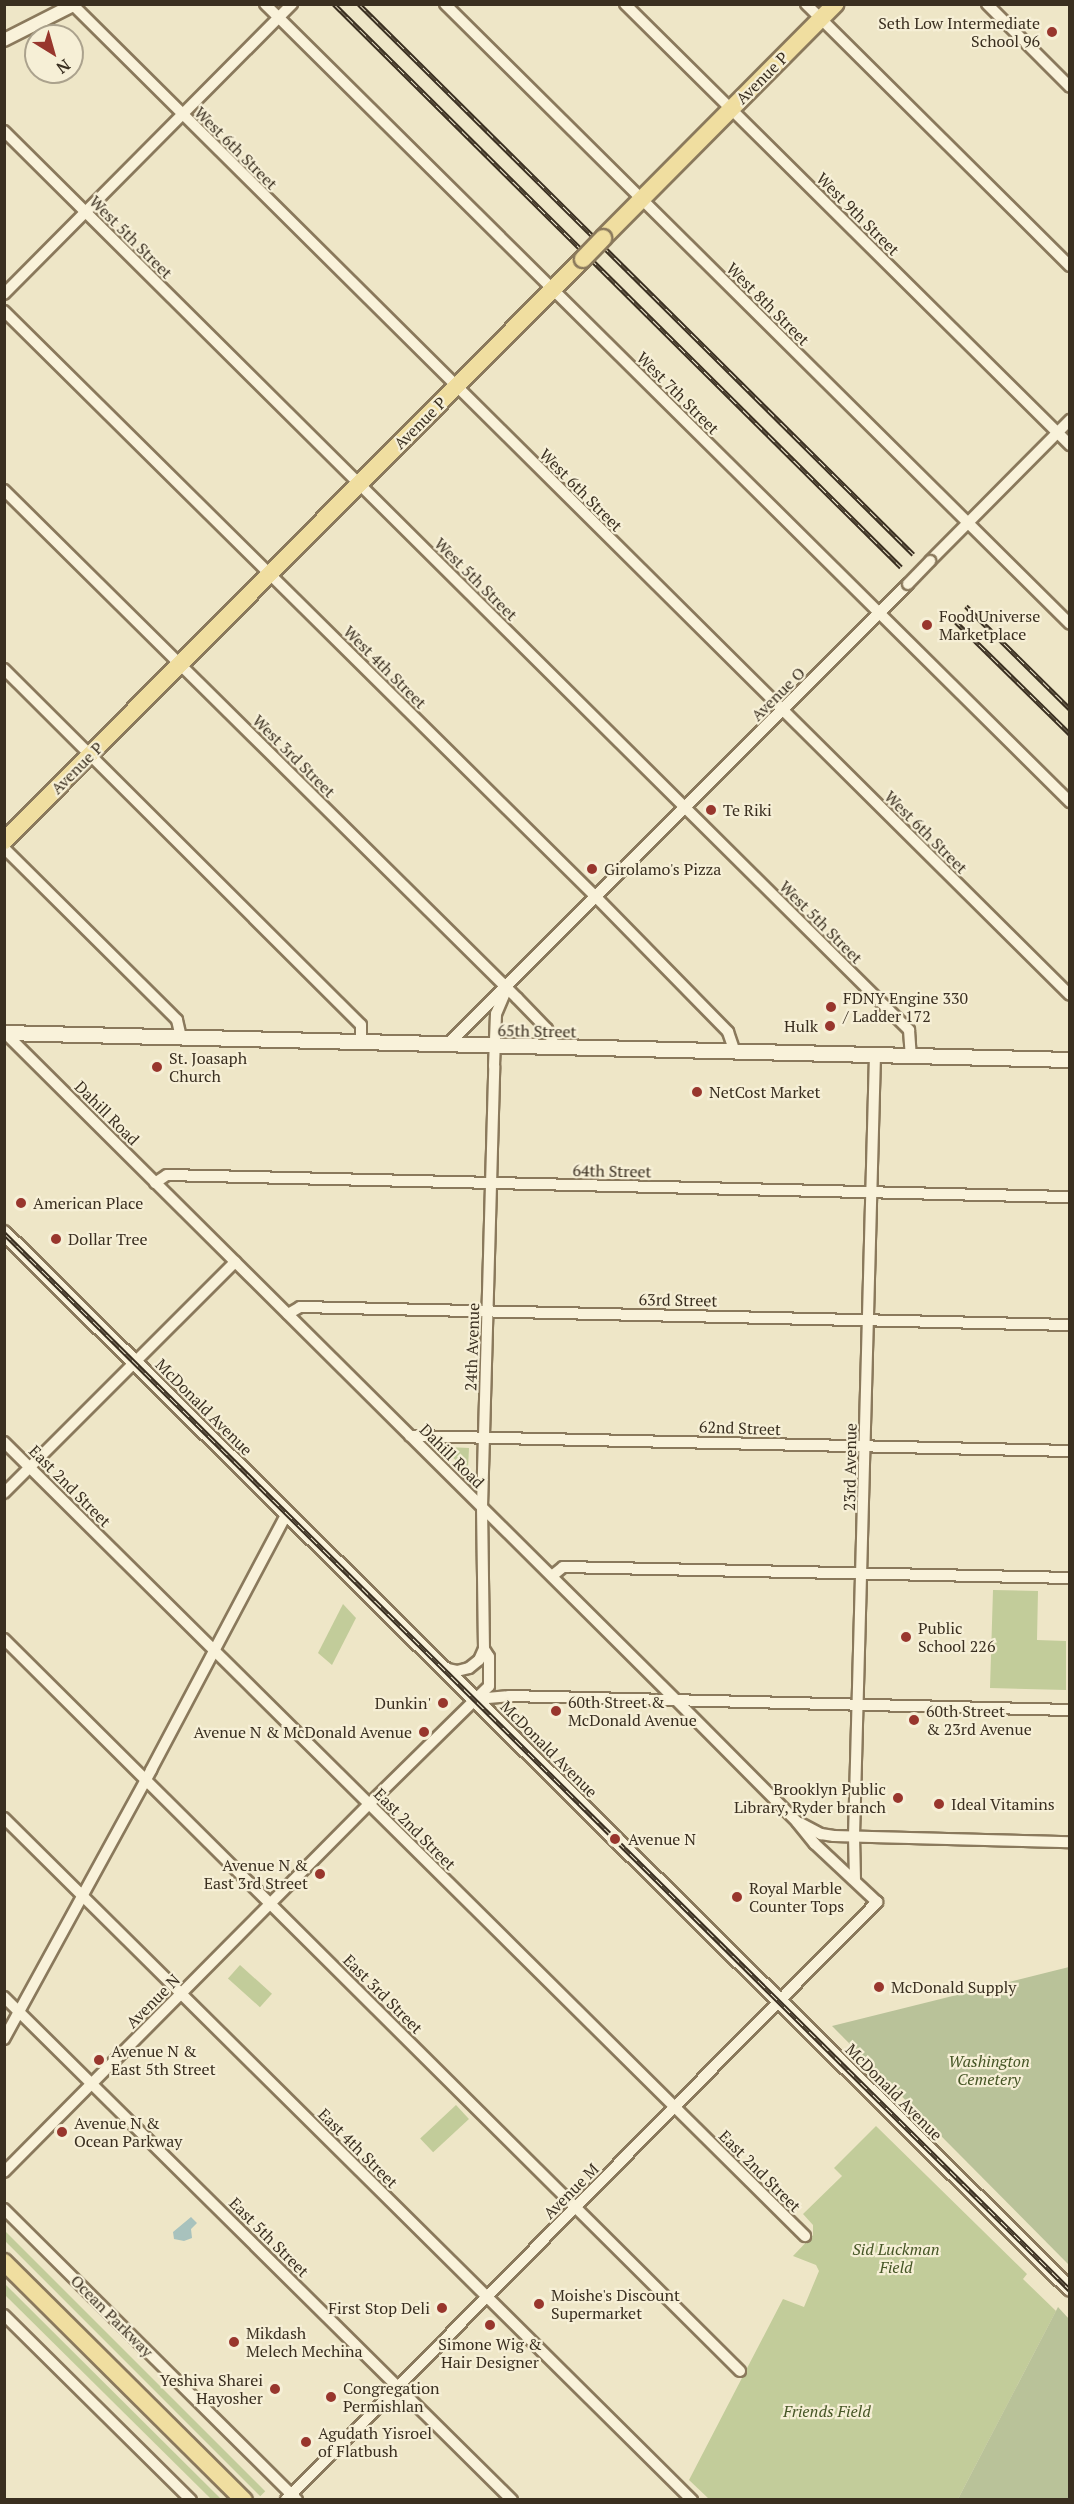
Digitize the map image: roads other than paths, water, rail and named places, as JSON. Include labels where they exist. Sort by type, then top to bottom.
[{"type":"main road","name":"Avenue P","points":[[4,841],[835,4]]},
{"type":"main road","name":"65th Street","points":[[5,1033],[1070,1060]]},
{"type":"main road","name":"McDonald Avenue","points":[[4,1233],[1070,2289]]},
{"type":"main road","points":[[4,2262],[244,2499]]},
{"type":"street","name":"West 7th Street","points":[[265,4],[1070,802]]},
{"type":"street","points":[[4,294],[292,4]]},
{"type":"street","name":"West 8th Street","points":[[445,4],[1070,624]]},
{"type":"street","name":"West 9th Street","points":[[625,4],[1070,445]]},
{"type":"street","points":[[806,4],[1070,266]]},
{"type":"street","points":[[987,4],[1070,87]]},
{"type":"street","points":[[4,40],[73,5]]},
{"type":"street","name":"West 6th Street","points":[[73,5],[1070,995]]},
{"type":"street","name":"West 5th Street","points":[[4,131],[909,1030],[911,1056]]},
{"type":"street","name":"West 4th Street","points":[[4,311],[596,897],[728,1032],[735,1052]]},
{"type":"street","name":"Avenue O","points":[[447,1045],[492,997],[507,988],[1070,420]]},
{"type":"street","name":"West 3rd Street","points":[[4,490],[507,988],[547,1029],[556,1048]]},
{"type":"street","points":[[4,669],[361,1025],[361,1043]]},
{"type":"street","points":[[4,848],[177,1020],[181,1038]]},
{"type":"street","name":"Avenue O","points":[[495,1046],[496,1014],[507,988]]},
{"type":"street","name":"Dahill Road","points":[[5,1033],[676,1700],[797,1822],[815,1844],[877,1902]]},
{"type":"street","name":"24th Avenue","points":[[476,1699],[489,1686],[489,1657],[484,1649],[482,1507],[495,1046]]},
{"type":"street","name":"23rd Avenue","points":[[855,1880],[854,1836],[875,1056]]},
{"type":"street","name":"64th Street","points":[[155,1183],[167,1175],[1070,1197]]},
{"type":"street","points":[[4,1493],[235,1262]]},
{"type":"street","name":"63rd Street","points":[[288,1314],[300,1307],[1070,1325]]},
{"type":"street","name":"62nd Street","points":[[410,1436],[1070,1451]]},
{"type":"street","name":"East 2nd Street","points":[[4,1442],[805,2236]]},
{"type":"street","points":[[4,2039],[146,1780],[287,1512]]},
{"type":"street","points":[[552,1576],[562,1567],[1070,1578]]},
{"type":"street","name":"East 3rd Street","points":[[4,1639],[740,2371]]},
{"type":"street","points":[[444,1668],[457,1671],[469,1668],[479,1660],[484,1649]]},
{"type":"street","points":[[476,1699],[508,1696],[1070,1710]]},
{"type":"street","name":"Avenue N","points":[[4,2172],[476,1699]]},
{"type":"street","name":"East 4th Street","points":[[4,1818],[692,2499]]},
{"type":"street","points":[[797,1822],[821,1834],[1070,1842]]},
{"type":"street","name":"Avenue M","points":[[291,2498],[877,1902]]},
{"type":"street","name":"East 5th Street","points":[[4,1997],[512,2499]]},
{"type":"street","name":"Ocean Parkway","points":[[4,2209],[291,2498]]},
{"type":"street","points":[[4,2315],[191,2499]]},
{"type":"water","points":[[191,2217],[197,2223],[191,2229],[192,2238],[184,2241],[174,2239],[173,2232]]},
{"type":"railway","points":[[334,4],[901,567]]},
{"type":"railway","points":[[359,4],[913,554]]},
{"type":"railway","points":[[966,606],[1070,709]]},
{"type":"railway","points":[[953,619],[1070,734]]},
{"type":"railway","points":[[4,1233],[1070,2290]]},
{"type":"place","name":"Seth Low Intermediate School 96","points":[[1052,32]]},
{"type":"place","name":"Food Universe Marketplace","points":[[927,625]]},
{"type":"place","name":"Te Riki","points":[[711,810]]},
{"type":"place","name":"Girolamo's Pizza","points":[[592,869]]},
{"type":"place","name":"FDNY Engine 330 / Ladder 172","points":[[831,1007]]},
{"type":"place","name":"Hulk","points":[[830,1026]]},
{"type":"place","name":"St. Joasaph Church","points":[[157,1067]]},
{"type":"place","name":"NetCost Market","points":[[697,1092]]},
{"type":"place","name":"American Place","points":[[21,1203]]},
{"type":"place","name":"Dollar Tree","points":[[56,1239]]},
{"type":"place","name":"Public School 226","points":[[906,1637]]},
{"type":"place","name":"Dunkin'","points":[[443,1703]]},
{"type":"place","name":"60th Street & McDonald Avenue","points":[[556,1711]]},
{"type":"place","name":"60th Street & 23rd Avenue","points":[[914,1720]]},
{"type":"place","name":"Avenue N & McDonald Avenue","points":[[424,1732]]},
{"type":"place","name":"Brooklyn Public Library, Ryder branch","points":[[898,1798]]},
{"type":"place","name":"Ideal Vitamins","points":[[939,1804]]},
{"type":"place","name":"Avenue N","points":[[615,1839]]},
{"type":"place","name":"Avenue N & East 3rd Street","points":[[320,1874]]},
{"type":"place","name":"Royal Marble Counter Tops","points":[[737,1897]]},
{"type":"place","name":"McDonald Supply","points":[[879,1987]]},
{"type":"place","name":"Avenue N & East 5th Street","points":[[99,2060]]},
{"type":"place","name":"Avenue N & Ocean Parkway","points":[[62,2132]]},
{"type":"place","name":"Moishe's Discount Supermarket","points":[[539,2304]]},
{"type":"place","name":"First Stop Deli","points":[[442,2308]]},
{"type":"place","name":"Simone Wig & Hair Designer","points":[[490,2325]]},
{"type":"place","name":"Mikdash Melech Mechina","points":[[234,2342]]},
{"type":"place","name":"Yeshiva Sharei Hayosher","points":[[275,2389]]},
{"type":"place","name":"Congregation Permishlan","points":[[331,2397]]},
{"type":"place","name":"Agudath Yisroel of Flatbush","points":[[306,2442]]},
{"type":"park label","name":"Washington Cemetery","points":[[989,2070]]},
{"type":"park label","name":"Sid Luckman Field","points":[[896,2258]]},
{"type":"park label","name":"Friends Field","points":[[827,2411]]}]
